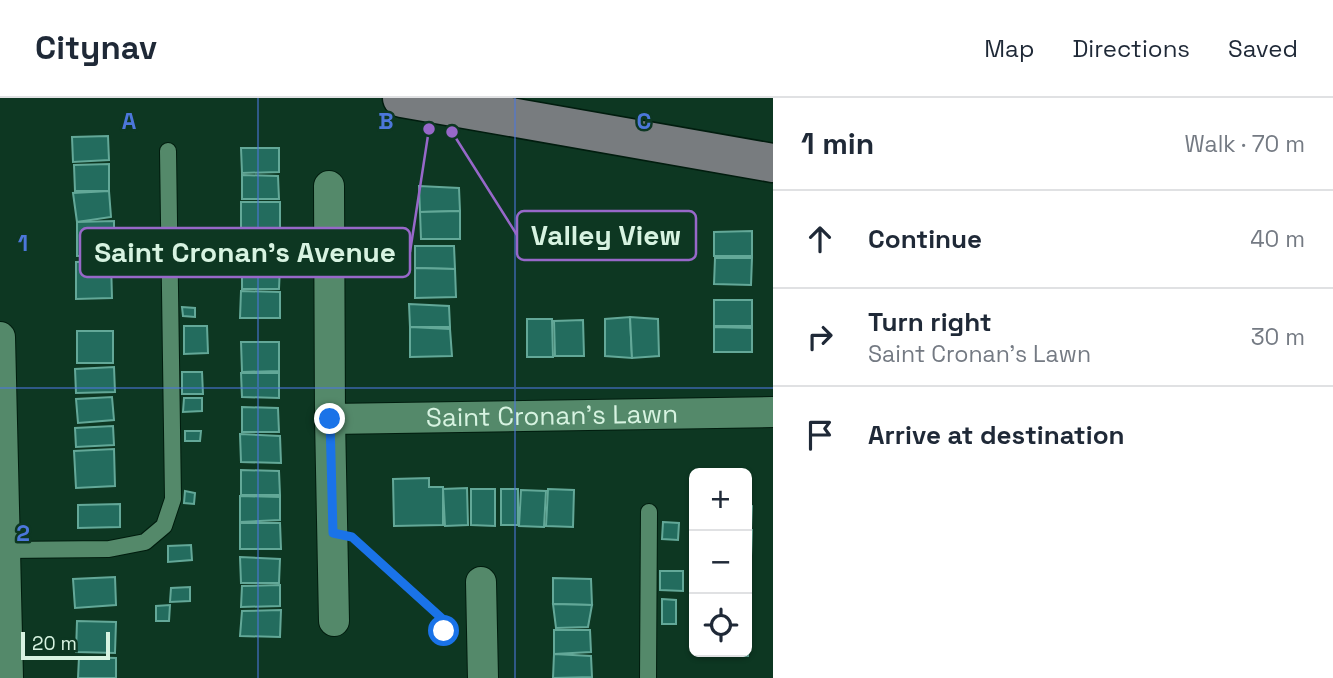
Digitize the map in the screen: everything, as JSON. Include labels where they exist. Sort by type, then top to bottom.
[{"type":"street","points":[[402,98],[773,163]]},
{"type":"street","points":[[329,186],[334,621]]},
{"type":"street","points":[[0,337],[8,678]]},
{"type":"street","name":"Saint Cronan's Lawn","points":[[330,419],[773,412]]},
{"type":"street","points":[[481,582],[483,678]]},
{"type":"lane","points":[[5,550],[109,550],[145,542],[164,526],[173,499],[168,151]]},
{"type":"lane","points":[[648,678],[649,512]]},
{"type":"path","points":[[333,533],[352,537],[447,623],[444,631],[482,627]]},
{"type":"building","points":[[108,136],[109,160],[73,162],[72,137]]},
{"type":"building","points":[[241,148],[279,148],[279,172],[242,173]]},
{"type":"building","points":[[109,164],[109,191],[75,191],[74,165]]},
{"type":"building","points":[[242,175],[278,176],[279,199],[242,199]]},
{"type":"building","points":[[419,186],[459,188],[460,211],[420,212]]},
{"type":"building","points":[[109,191],[111,217],[77,222],[73,193]]},
{"type":"building","points":[[241,202],[280,202],[280,228],[241,228]]},
{"type":"building","points":[[460,211],[460,239],[421,239],[420,212]]},
{"type":"building","points":[[114,221],[114,255],[77,256],[77,222]]},
{"type":"building","points":[[752,231],[752,256],[714,256],[714,232]]},
{"type":"building","points":[[415,246],[454,246],[455,269],[415,268]]},
{"type":"building","points":[[715,258],[752,258],[751,285],[714,284]]},
{"type":"building","points":[[111,261],[112,298],[76,299],[76,262]]},
{"type":"building","points":[[242,264],[280,266],[279,289],[242,289]]},
{"type":"building","points":[[415,268],[455,269],[456,297],[415,298]]},
{"type":"building","points":[[241,291],[280,292],[280,318],[240,318]]},
{"type":"building","points":[[714,300],[752,300],[752,326],[714,326]]},
{"type":"building","points":[[409,304],[449,306],[450,327],[410,327]]},
{"type":"building","points":[[182,307],[195,308],[195,317],[183,316]]},
{"type":"building","points":[[630,317],[632,358],[605,356],[605,319]]},
{"type":"building","points":[[630,317],[658,319],[659,356],[632,358]]},
{"type":"building","points":[[527,319],[552,319],[553,357],[527,357]]},
{"type":"building","points":[[583,320],[584,356],[555,356],[554,321]]},
{"type":"building","points":[[184,326],[207,326],[208,353],[184,354]]},
{"type":"building","points":[[410,327],[450,329],[452,356],[410,357]]},
{"type":"building","points":[[714,327],[752,328],[752,352],[714,352]]},
{"type":"building","points":[[77,331],[113,331],[113,363],[77,363]]},
{"type":"building","points":[[241,342],[279,342],[279,371],[242,372]]},
{"type":"building","points":[[114,367],[115,392],[76,393],[75,369]]},
{"type":"building","points":[[182,372],[202,372],[203,394],[182,394]]},
{"type":"building","points":[[241,373],[279,373],[279,398],[242,397]]},
{"type":"building","points":[[112,397],[114,420],[78,423],[76,399]]},
{"type":"building","points":[[184,398],[202,398],[202,411],[183,412]]},
{"type":"building","points":[[242,407],[278,408],[279,432],[242,432]]},
{"type":"building","points":[[113,426],[114,445],[76,447],[75,428]]},
{"type":"building","points":[[185,431],[201,431],[200,441],[185,441]]},
{"type":"building","points":[[240,434],[280,436],[281,463],[241,462]]},
{"type":"building","points":[[114,449],[115,486],[76,488],[74,451]]},
{"type":"building","points":[[241,470],[279,471],[280,495],[241,495]]},
{"type":"building","points":[[429,478],[429,487],[443,487],[443,525],[394,526],[393,479]]},
{"type":"building","points":[[467,488],[468,525],[445,526],[443,489]]},
{"type":"building","points":[[471,489],[495,489],[495,526],[471,525]]},
{"type":"building","points":[[501,489],[518,489],[518,525],[501,525]]},
{"type":"building","points":[[548,489],[574,490],[573,527],[546,526]]},
{"type":"building","points":[[521,490],[546,491],[544,527],[519,526]]},
{"type":"building","points":[[185,491],[195,493],[194,504],[184,503]]},
{"type":"building","points":[[240,496],[280,497],[280,520],[240,522]]},
{"type":"building","points":[[120,504],[120,527],[78,528],[78,505]]},
{"type":"building","points":[[663,522],[679,523],[678,540],[662,539]]},
{"type":"building","points":[[240,523],[280,523],[281,549],[240,549]]},
{"type":"building","points":[[191,545],[192,560],[168,562],[168,546]]},
{"type":"building","points":[[240,557],[280,559],[279,583],[241,583]]},
{"type":"building","points":[[660,571],[683,571],[683,591],[660,590]]},
{"type":"building","points":[[115,577],[116,605],[75,608],[73,579]]},
{"type":"building","points":[[553,578],[591,579],[592,605],[553,604]]},
{"type":"building","points":[[280,585],[280,606],[241,607],[242,586]]},
{"type":"building","points":[[190,587],[190,601],[170,602],[171,588]]},
{"type":"building","points":[[662,599],[676,600],[676,624],[662,624]]},
{"type":"building","points":[[553,604],[592,605],[588,627],[556,628]]},
{"type":"building","points":[[170,605],[169,621],[156,621],[156,606]]},
{"type":"building","points":[[281,610],[280,637],[240,636],[242,611]]},
{"type":"building","points":[[77,621],[116,622],[115,653],[76,652]]},
{"type":"building","points":[[554,630],[590,630],[591,652],[554,654]]},
{"type":"building","points":[[554,654],[591,656],[592,677],[553,678]]},
{"type":"building","points":[[79,657],[116,658],[116,678],[78,678]]},
{"type":"place","name":"Saint Cronan's Avenue","points":[[429,129]]},
{"type":"place","name":"Valley View","points":[[452,132]]},
{"type":"route","points":[[330,419],[333,533],[352,537],[447,623],[444,631]]}]
